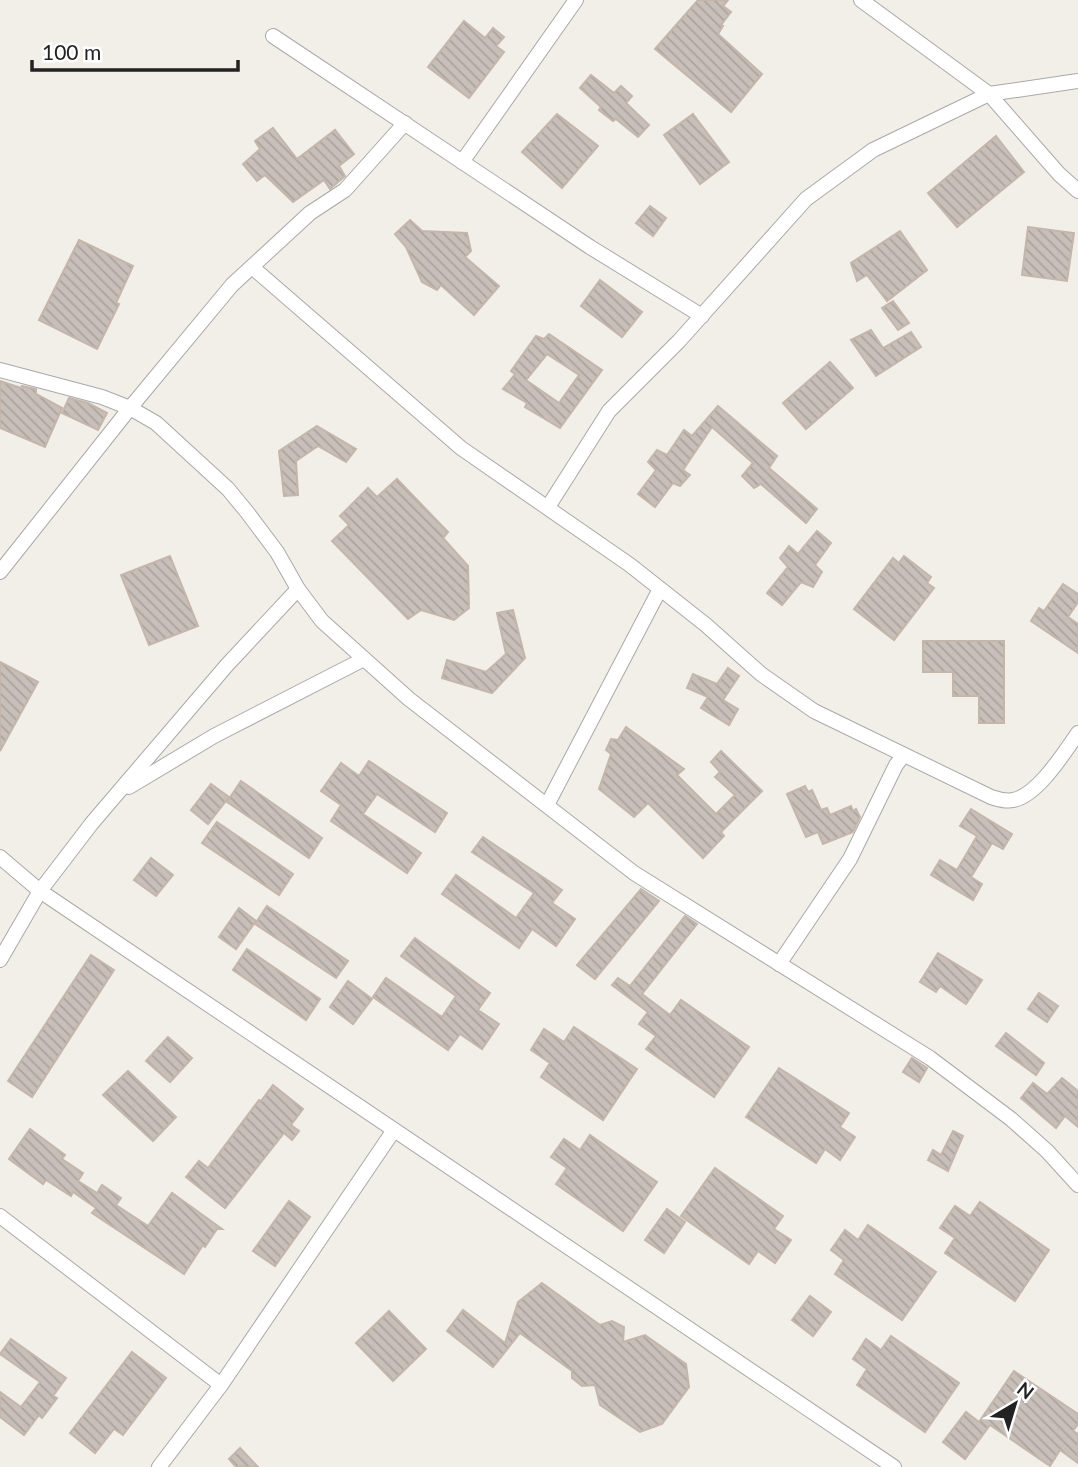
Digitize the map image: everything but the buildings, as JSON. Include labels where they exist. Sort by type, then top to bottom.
[{"type":"street","points":[[462,162],[576,0]]},
{"type":"street","points":[[861,0],[989,94],[1059,174],[1078,191]]},
{"type":"street","points":[[273,36],[590,247],[702,316]]},
{"type":"street","points":[[548,507],[609,411],[702,316],[806,199],[873,150],[989,94],[1078,81]]},
{"type":"street","points":[[0,572],[232,285],[310,213],[345,190],[405,123]]},
{"type":"street","points":[[252,267],[461,448],[548,507],[660,589],[761,674],[814,711],[903,756],[1003,801],[1015,800],[1029,794],[1078,733]]},
{"type":"street","points":[[0,370],[102,397],[130,408],[156,424],[228,489],[277,552],[298,589],[322,621],[409,699],[634,873],[930,1058],[1011,1119],[1047,1151],[1078,1185]]},
{"type":"street","points":[[0,960],[40,891],[118,793],[228,665],[298,589]]},
{"type":"street","points":[[547,805],[660,589]]},
{"type":"street","points":[[118,793],[214,736],[364,659]]},
{"type":"street","points":[[779,964],[850,859],[896,765],[903,756]]},
{"type":"street","points":[[0,858],[40,891],[894,1467]]},
{"type":"street","points":[[159,1467],[220,1385],[394,1130]]},
{"type":"street","points":[[0,1216],[220,1385]]}]
